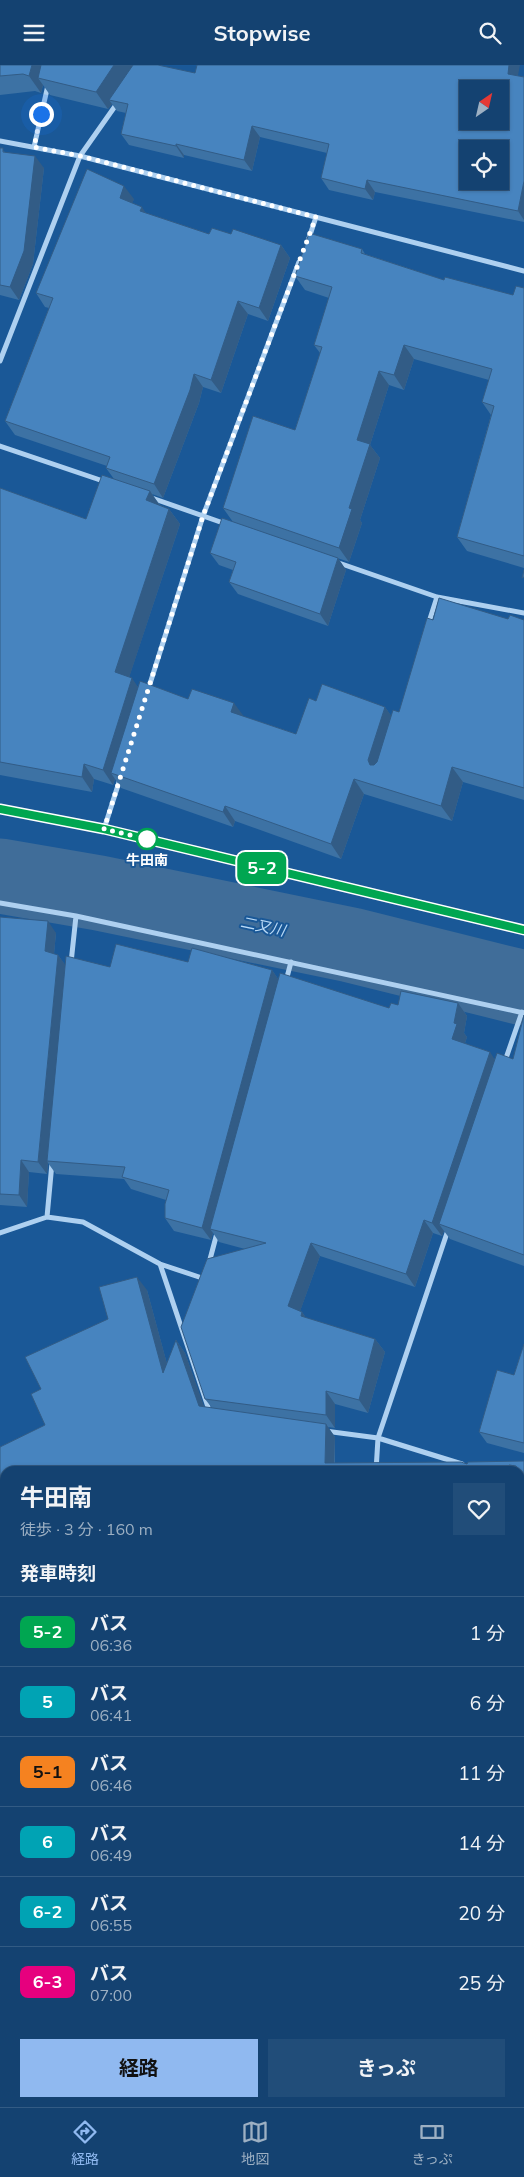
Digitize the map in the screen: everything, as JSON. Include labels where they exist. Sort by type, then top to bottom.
[{"type":"street","points":[[34,147],[50,74]]},
{"type":"street","points":[[0,361],[80,156],[123,95]]},
{"type":"street","points":[[0,141],[80,156],[524,271]]},
{"type":"street","points":[[306,245],[316,217]]},
{"type":"street","points":[[146,696],[203,516],[302,254]]},
{"type":"street","points":[[0,446],[111,484]]},
{"type":"street","points":[[139,493],[231,525]]},
{"type":"street","points":[[334,561],[437,597],[524,613]]},
{"type":"street","points":[[426,634],[437,597]]},
{"type":"street","points":[[104,829],[122,772]]},
{"type":"street","points":[[0,809],[104,829],[524,930]]},
{"type":"street","points":[[0,903],[76,916],[523,1012],[503,1069]]},
{"type":"street","points":[[70,974],[76,916]]},
{"type":"street","points":[[283,991],[291,962]]},
{"type":"street","points":[[46,1217],[52,1159]]},
{"type":"street","points":[[0,1233],[46,1217],[83,1222],[160,1265],[204,1279],[218,1231]]},
{"type":"street","points":[[376,1466],[378,1438],[451,1220]]},
{"type":"street","points":[[160,1265],[211,1416],[220,1418]]},
{"type":"street","points":[[319,1430],[378,1438],[468,1466]]},
{"type":"building","points":[[0,65],[32,65],[29,76],[23,74],[0,76]]},
{"type":"building","points":[[41,65],[114,65],[96,92],[38,78]]},
{"type":"building","points":[[133,65],[158,65],[195,73],[197,65],[509,65],[508,74],[524,77],[524,181],[518,211],[367,180],[365,189],[321,178],[329,144],[252,126],[244,160],[176,144],[176,146],[121,134],[128,104],[109,100]]},
{"type":"building","points":[[0,148],[3,148],[3,152],[35,156],[24,251],[10,287],[0,285]]},
{"type":"building","points":[[87,169],[124,186],[120,198],[142,207],[140,211],[209,234],[212,228],[231,234],[233,229],[281,245],[259,308],[238,301],[211,380],[194,374],[190,390],[154,484],[106,468],[110,457],[5,421],[53,298],[36,293]]},
{"type":"building","points":[[309,233],[362,249],[361,253],[444,280],[445,277],[513,295],[516,286],[524,288],[524,556],[457,537],[494,406],[482,402],[492,369],[404,345],[394,375],[379,371],[357,440],[370,444],[349,508],[352,509],[339,548],[223,508],[253,416],[295,430],[322,347],[314,345],[332,287],[295,276]]},
{"type":"building","points":[[102,475],[150,491],[146,500],[169,509],[115,672],[132,678],[103,770],[84,764],[82,777],[0,762],[0,488],[86,519]]},
{"type":"building","points":[[222,518],[338,558],[320,614],[229,582],[236,562],[210,553]]},
{"type":"building","points":[[439,598],[508,619],[510,615],[524,620],[524,788],[452,767],[441,806],[354,779],[331,844],[225,806],[223,812],[111,773],[140,681],[188,699],[192,689],[234,703],[231,712],[296,734],[309,698],[316,701],[322,684],[385,707],[368,760],[370,765],[374,765],[377,762],[393,710],[399,712],[427,618],[433,620]]},
{"type":"building","points":[[0,917],[48,921],[45,951],[58,955],[38,1162],[21,1160],[19,1195],[0,1194]]},
{"type":"building","points":[[116,944],[188,962],[192,948],[272,970],[202,1228],[165,1218],[165,1204],[169,1190],[122,1177],[125,1167],[47,1161],[66,956],[110,967]]},
{"type":"building","points":[[280,973],[389,1008],[391,1003],[398,1005],[401,991],[458,1003],[454,1023],[457,1024],[452,1039],[490,1052],[432,1223],[424,1220],[406,1274],[311,1243],[288,1306],[302,1312],[301,1316],[375,1339],[359,1400],[326,1391],[326,1415],[205,1399],[181,1327],[207,1259],[266,1243],[210,1229]]},
{"type":"building","points":[[524,1015],[524,1255],[439,1224],[497,1053],[513,1059]]},
{"type":"building","points":[[137,1277],[163,1373],[176,1340],[199,1406],[326,1424],[325,1463],[461,1462],[467,1464],[468,1462],[524,1461],[524,1466],[0,1466],[0,1447],[45,1425],[31,1394],[41,1389],[25,1357],[108,1319],[99,1287]]},
{"type":"building","points":[[524,1344],[524,1443],[479,1432],[497,1370],[514,1375]]},
{"type":"waterway","name":"二又川","points":[[0,876],[99,893],[351,945],[524,988]]},
{"type":"bus line","name":"5-2","points":[[0,809],[104,829],[359,892],[524,930]]},
{"type":"place","name":"牛田南","points":[[147,839]]},
{"type":"route","points":[[41,114],[34,147],[80,156],[316,217],[203,516],[104,829],[147,839]]}]
